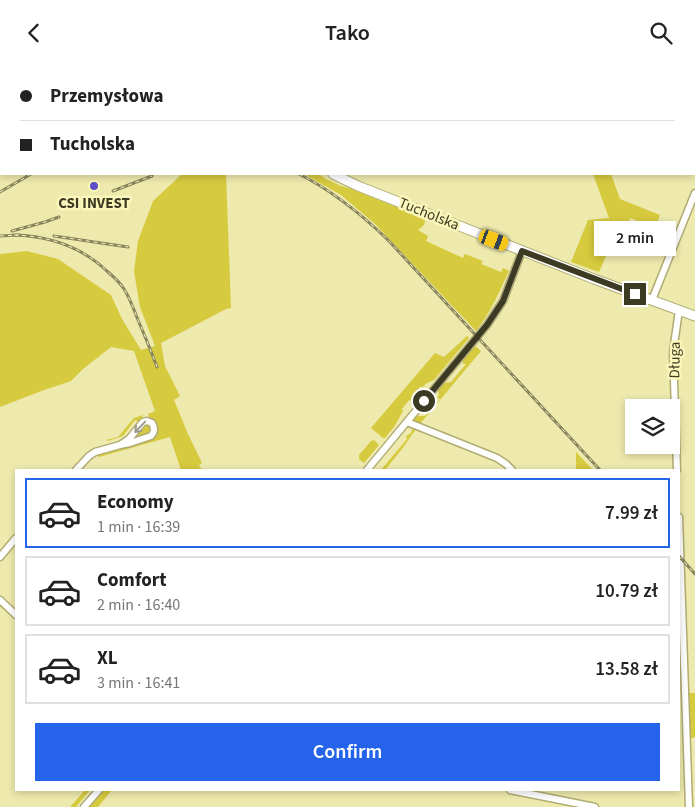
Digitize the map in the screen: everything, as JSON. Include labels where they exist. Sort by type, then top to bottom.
[{"type":"main road","name":"Tucholska","points":[[335,175],[522,251],[695,317]]},
{"type":"street","points":[[652,300],[695,193]]},
{"type":"street","points":[[368,469],[495,314],[505,295],[522,251]]},
{"type":"street","name":"Długa","points":[[677,469],[673,352],[679,310]]},
{"type":"street","points":[[77,469],[92,453],[130,443],[151,436],[154,431],[153,424],[149,421],[143,421],[131,437],[120,445]]},
{"type":"street","points":[[407,422],[497,458],[506,463],[511,469]]},
{"type":"street","points":[[0,557],[15,539]]},
{"type":"street","points":[[680,546],[689,807]]},
{"type":"street","points":[[0,600],[15,614]]},
{"type":"street","points":[[84,807],[98,791]]},
{"type":"street","points":[[515,791],[595,807]]},
{"type":"shaded area","points":[[181,175],[226,175],[231,308],[161,343],[165,366],[180,396],[174,400],[202,463],[199,465],[201,469],[181,469],[170,437],[99,457],[97,455],[142,444],[147,440],[156,423],[148,414],[155,411],[134,351],[111,347],[71,381],[0,407],[0,254],[27,251],[58,259],[111,295],[122,319],[141,350],[155,346],[140,307],[134,271],[138,241],[153,201]]},
{"type":"shaded area","points":[[306,175],[320,175],[341,186],[424,218],[424,224],[418,230],[428,236],[426,241],[463,258],[465,254],[483,261],[481,264],[501,272],[503,268],[509,271],[490,309],[476,331],[375,224],[341,195]]},
{"type":"shaded area","points":[[593,175],[611,175],[620,199],[660,215],[655,228],[630,218],[626,242],[614,238],[599,272],[571,262],[588,220],[609,218]]},
{"type":"shaded area","points":[[467,336],[469,338],[434,380],[417,390],[414,401],[412,399],[411,401],[409,400],[402,409],[403,411],[394,427],[385,438],[371,428],[435,353],[444,357]]},
{"type":"shaded area","points":[[474,345],[481,351],[419,425],[413,421],[416,416],[425,416],[440,399],[437,398],[439,394],[438,389],[444,383],[451,382],[466,364],[463,364],[463,359]]},
{"type":"shaded area","points":[[143,415],[139,422],[135,420],[123,436],[106,440],[118,437],[134,418]]},
{"type":"shaded area","points":[[144,424],[150,425],[151,430],[148,434],[138,436],[137,435]]},
{"type":"shaded area","points":[[413,428],[416,429],[386,469],[382,469],[407,439],[406,436],[411,433]]},
{"type":"shaded area","points":[[374,440],[379,445],[364,463],[359,459],[359,455]]},
{"type":"shaded area","points":[[576,452],[592,469],[576,469]]},
{"type":"shaded area","points":[[687,693],[695,693],[695,737],[689,739]]},
{"type":"shaded area","points":[[84,791],[89,791],[76,807],[70,807]]},
{"type":"shaded area","points":[[101,791],[111,791],[98,807],[88,807]]},
{"type":"railway","points":[[0,192],[29,175]]},
{"type":"railway","points":[[301,175],[346,204],[388,240],[599,469]]},
{"type":"railway","points":[[113,191],[152,176]]},
{"type":"railway","points":[[12,231],[59,217]]},
{"type":"railway","points":[[14,235],[53,241],[76,250],[98,263],[112,276],[128,296],[157,367]]},
{"type":"railway","points":[[0,236],[19,235]]},
{"type":"railway","points":[[54,236],[128,247]]},
{"type":"railway","points":[[680,557],[695,574]]},
{"type":"place","name":"CSI INVEST","points":[[94,186]]},
{"type":"route","points":[[424,401],[495,314],[505,295],[522,251],[635,294]]}]
